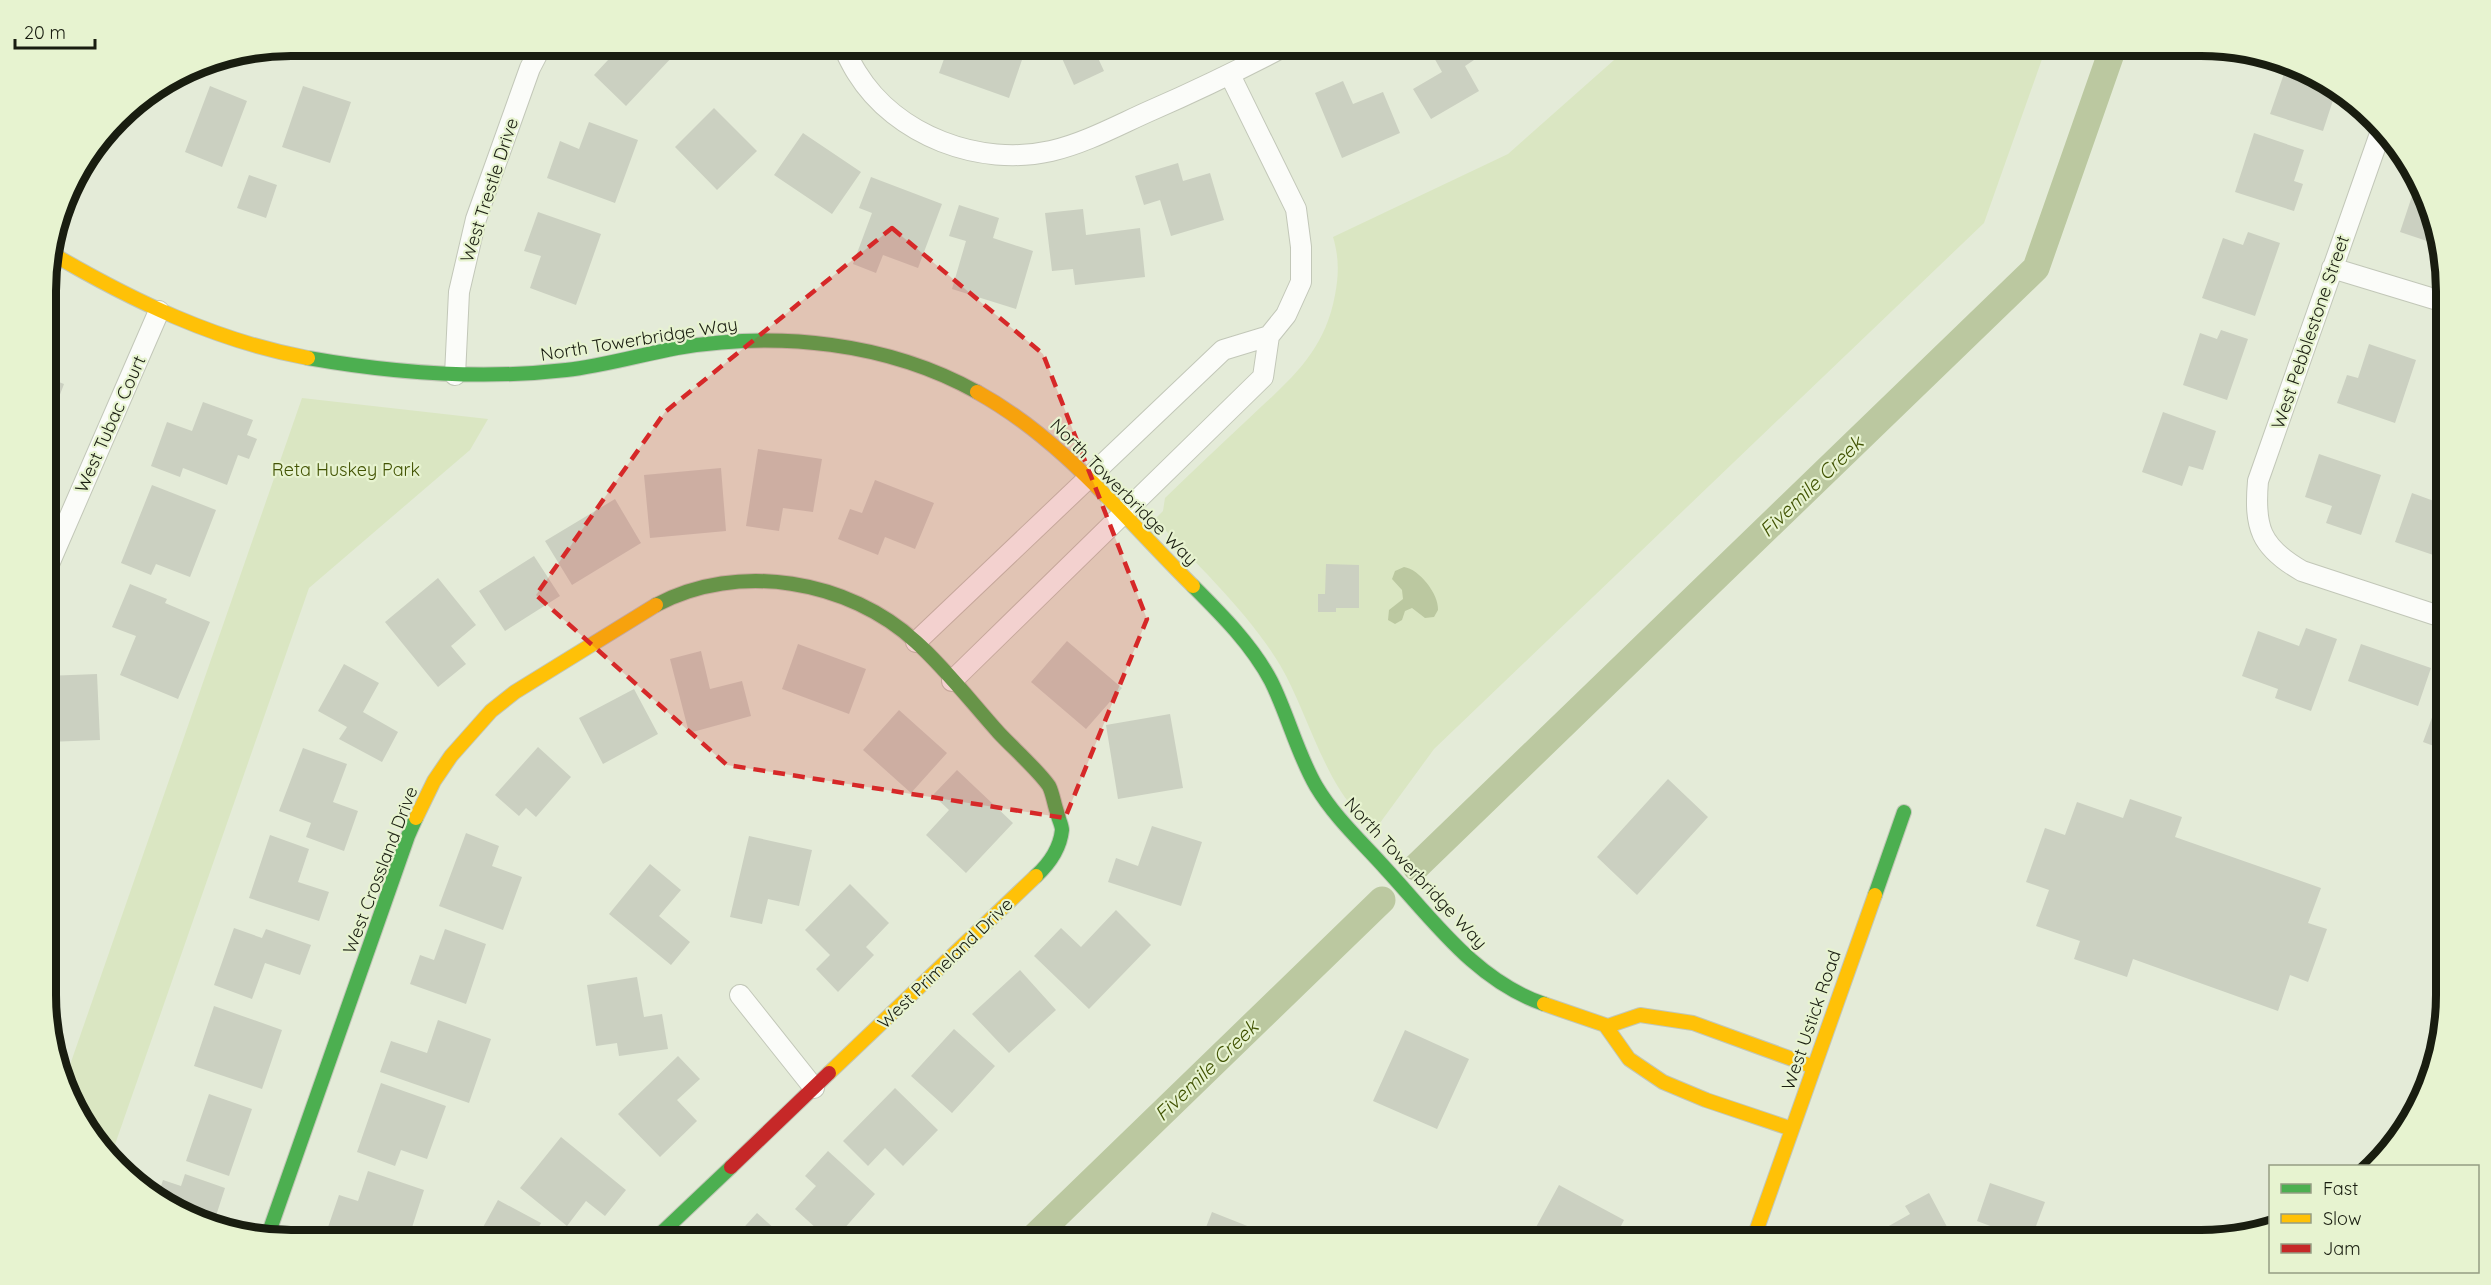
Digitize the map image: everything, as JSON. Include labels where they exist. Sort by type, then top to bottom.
[{"type":"street","name":"West Trestle Drive","points":[[455,375],[459,292],[476,219],[536,56]]},
{"type":"street","points":[[848,56],[864,83],[885,106],[914,128],[942,142],[980,153],[1012,156],[1051,151],[1088,139],[1230,75],[1266,56]]},
{"type":"street","points":[[952,681],[1263,377],[1269,336],[1286,315],[1301,282],[1301,247],[1296,210],[1230,75]]},
{"type":"street","name":"West Pebblestone Street","points":[[2379,137],[2258,481],[2256,511],[2264,538],[2281,559],[2302,571],[2436,615]]},
{"type":"street","name":"North Towerbridge Way","points":[[58,257],[121,293],[159,311],[274,351],[331,363],[381,370],[455,375],[515,374],[567,370],[725,341],[772,339],[850,347],[903,360],[933,371],[996,402],[1049,438],[1241,636],[1274,686],[1309,772],[1324,800],[1469,959],[1478,968],[1517,994],[1608,1026]]},
{"type":"street","points":[[2332,268],[2436,300]]},
{"type":"street","name":"West Tubac Court","points":[[56,548],[159,311]]},
{"type":"street","points":[[916,642],[1223,350],[1269,336]]},
{"type":"street","name":"West Crossland Drive","points":[[270,1228],[420,808],[434,781],[451,756],[491,711],[524,686],[658,603],[690,591],[723,584],[756,581],[790,583],[823,590],[854,601],[884,617],[916,642],[1049,787],[1062,829]]},
{"type":"street","name":"West Ustick Road","points":[[1757,1230],[1904,812]]},
{"type":"street","name":"West Primeland Drive","points":[[665,1230],[1052,861],[1062,829]]},
{"type":"street","points":[[740,995],[814,1088]]},
{"type":"street","points":[[1792,1129],[1671,1087],[1626,1057],[1608,1026],[1640,1015],[1693,1023],[1814,1067]]},
{"type":"highlighted area","points":[[892,228],[1043,354],[1147,619],[1065,818],[727,765],[536,595],[665,412]]},
{"type":"green space","points":[[1619,56],[2043,56],[1984,223],[1434,749],[1377,827],[1359,814],[1336,783],[1280,665],[1267,646],[1238,608],[1155,519],[1163,511],[1165,498],[1289,380],[1313,351],[1330,316],[1335,295],[1338,266],[1333,237],[1508,154]]},
{"type":"green space","name":"Reta Huskey Park","points":[[302,398],[488,419],[470,450],[309,588],[113,1149],[87,1112],[68,1070]]},
{"type":"shaded area","points":[[1404,567],[1416,572],[1432,590],[1438,610],[1434,617],[1425,618],[1412,608],[1405,611],[1402,620],[1395,624],[1388,620],[1389,610],[1403,599],[1402,590],[1392,579],[1395,571]]},
{"type":"building","points":[[612,56],[673,56],[626,106],[594,75]]},
{"type":"building","points":[[945,56],[1023,56],[1009,98],[939,73]]},
{"type":"building","points":[[1061,56],[1097,56],[1104,71],[1074,85]]},
{"type":"building","points":[[1433,56],[1472,56],[1474,60],[1465,66],[1479,91],[1431,119],[1413,89],[1442,72]]},
{"type":"building","points":[[2285,71],[2334,97],[2323,131],[2270,114]]},
{"type":"building","points":[[1343,81],[1353,104],[1383,92],[1400,133],[1342,158],[1315,93]]},
{"type":"building","points":[[210,86],[247,101],[222,167],[185,152]]},
{"type":"building","points":[[303,86],[351,102],[330,163],[282,147]]},
{"type":"building","points":[[714,108],[757,151],[717,190],[675,147]]},
{"type":"building","points":[[589,122],[638,140],[615,203],[547,178],[560,141],[579,149]]},
{"type":"building","points":[[803,133],[861,172],[832,214],[774,175]]},
{"type":"building","points":[[2254,133],[2304,150],[2294,181],[2303,184],[2294,211],[2235,192]]},
{"type":"building","points":[[1178,163],[1183,181],[1210,173],[1224,220],[1171,236],[1160,200],[1144,205],[1135,176]]},
{"type":"building","points":[[249,175],[277,185],[266,218],[237,208]]},
{"type":"building","points":[[871,177],[942,204],[918,268],[883,255],[876,273],[853,264],[872,213],[859,208]]},
{"type":"building","points":[[2414,191],[2430,242],[2400,232]]},
{"type":"building","points":[[959,205],[999,218],[993,238],[1033,251],[1016,309],[952,289],[966,241],[949,236]]},
{"type":"building","points":[[1083,209],[1086,235],[1140,228],[1145,277],[1075,285],[1073,269],[1052,271],[1045,213]]},
{"type":"building","points":[[538,212],[601,234],[576,305],[530,288],[541,256],[524,251]]},
{"type":"building","points":[[2248,232],[2280,243],[2255,316],[2202,298],[2223,238],[2243,245]]},
{"type":"building","points":[[2221,330],[2248,339],[2227,400],[2183,385],[2200,333],[2217,339]]},
{"type":"building","points":[[2369,344],[2416,360],[2395,423],[2337,403],[2347,375],[2358,378]]},
{"type":"building","points":[[56,381],[64,384],[56,405]]},
{"type":"building","points":[[203,402],[253,420],[247,435],[257,439],[249,459],[238,455],[227,485],[183,468],[180,477],[151,466],[167,422],[192,431]]},
{"type":"building","points":[[2163,412],[2216,431],[2203,470],[2189,466],[2182,486],[2142,472]]},
{"type":"building","points":[[758,449],[822,459],[813,512],[783,508],[779,531],[746,526]]},
{"type":"building","points":[[2319,454],[2381,475],[2361,535],[2326,523],[2332,506],[2305,497]]},
{"type":"building","points":[[721,468],[726,531],[650,538],[644,475]]},
{"type":"building","points":[[875,480],[934,503],[915,549],[885,537],[878,555],[838,539],[850,509],[862,513]]},
{"type":"building","points":[[152,485],[216,510],[190,577],[156,564],[151,575],[121,563]]},
{"type":"building","points":[[2412,493],[2436,502],[2436,556],[2395,542]]},
{"type":"building","points":[[615,499],[641,543],[572,585],[545,541]]},
{"type":"building","points":[[534,556],[560,596],[505,631],[479,591]]},
{"type":"building","points":[[1326,564],[1359,565],[1359,608],[1336,608],[1336,612],[1318,612],[1318,594],[1325,594]]},
{"type":"building","points":[[438,578],[476,625],[451,646],[466,664],[438,687],[385,622]]},
{"type":"building","points":[[130,584],[167,599],[165,603],[210,622],[178,699],[120,675],[136,636],[112,627]]},
{"type":"building","points":[[2306,628],[2337,639],[2311,711],[2275,698],[2278,689],[2242,676],[2258,631],[2299,646]]},
{"type":"building","points":[[1067,641],[1122,688],[1086,729],[1031,682]]},
{"type":"building","points":[[798,644],[866,669],[849,714],[782,689]]},
{"type":"building","points":[[2361,644],[2431,668],[2418,706],[2348,681]]},
{"type":"building","points":[[701,651],[710,689],[742,681],[751,716],[689,733],[670,659]]},
{"type":"building","points":[[344,664],[379,683],[363,712],[398,732],[382,762],[339,739],[347,727],[318,711]]},
{"type":"building","points":[[97,674],[100,740],[56,742],[56,676]]},
{"type":"building","points":[[634,689],[658,734],[603,764],[579,718]]},
{"type":"building","points":[[2436,707],[2436,747],[2423,742]]},
{"type":"building","points":[[899,710],[947,753],[911,793],[863,750]]},
{"type":"building","points":[[1170,714],[1183,788],[1118,799],[1106,725]]},
{"type":"building","points":[[538,747],[571,777],[536,817],[526,808],[519,816],[495,795]]},
{"type":"building","points":[[303,748],[347,764],[333,802],[358,811],[344,851],[306,837],[311,823],[279,811]]},
{"type":"building","points":[[957,770],[1013,823],[966,873],[926,835],[949,810],[933,795]]},
{"type":"building","points":[[1668,779],[1708,817],[1637,895],[1597,857]]},
{"type":"building","points":[[2130,799],[2182,817],[2175,837],[2321,888],[2308,923],[2327,929],[2308,982],[2290,975],[2278,1011],[2133,959],[2127,977],[2074,959],[2080,941],[2036,926],[2049,890],[2026,882],[2045,828],[2065,835],[2077,802],[2123,818]]},
{"type":"building","points":[[1152,826],[1202,842],[1181,906],[1108,882],[1116,858],[1138,866]]},
{"type":"building","points":[[466,833],[499,846],[492,866],[522,877],[503,930],[439,906]]},
{"type":"building","points":[[270,835],[309,849],[298,882],[329,892],[319,921],[249,898]]},
{"type":"building","points":[[749,836],[812,850],[799,906],[768,899],[762,924],[730,917]]},
{"type":"building","points":[[650,864],[681,890],[659,916],[690,942],[671,965],[609,914]]},
{"type":"building","points":[[850,884],[889,923],[866,947],[874,955],[838,992],[816,969],[830,955],[805,930]]},
{"type":"building","points":[[1116,910],[1151,945],[1089,1009],[1034,956],[1061,928],[1081,947]]},
{"type":"building","points":[[234,928],[262,938],[266,929],[311,945],[300,975],[265,963],[252,999],[214,985]]},
{"type":"building","points":[[445,929],[486,944],[466,1004],[410,984],[420,955],[434,960]]},
{"type":"building","points":[[1020,970],[1056,1010],[1009,1053],[972,1014]]},
{"type":"building","points":[[637,977],[644,1017],[662,1014],[668,1049],[619,1056],[617,1043],[596,1046],[587,985]]},
{"type":"building","points":[[214,1006],[282,1030],[262,1089],[194,1066]]},
{"type":"building","points":[[438,1020],[491,1039],[469,1103],[380,1072],[391,1041],[427,1053]]},
{"type":"building","points":[[954,1029],[995,1066],[952,1113],[911,1076]]},
{"type":"building","points":[[1405,1030],[1469,1059],[1437,1129],[1373,1101]]},
{"type":"building","points":[[678,1056],[700,1079],[677,1100],[697,1121],[660,1157],[618,1114]]},
{"type":"building","points":[[381,1083],[446,1106],[427,1159],[401,1150],[395,1166],[357,1152]]},
{"type":"building","points":[[895,1088],[938,1130],[903,1166],[885,1148],[868,1166],[843,1141]]},
{"type":"building","points":[[209,1094],[252,1109],[229,1176],[186,1161]]},
{"type":"building","points":[[561,1137],[626,1190],[605,1216],[586,1201],[567,1226],[520,1188]]},
{"type":"building","points":[[828,1151],[875,1194],[843,1230],[818,1230],[795,1209],[816,1186],[805,1176]]},
{"type":"building","points":[[368,1171],[424,1190],[411,1230],[327,1230],[339,1195],[358,1201]]},
{"type":"building","points":[[185,1174],[225,1188],[216,1217],[200,1212],[160,1190],[163,1180],[181,1186]]},
{"type":"building","points":[[1990,1183],[2045,1202],[2034,1230],[2001,1230],[1977,1221]]},
{"type":"building","points":[[1559,1185],[1624,1220],[1619,1230],[1534,1230]]},
{"type":"building","points":[[1929,1193],[1949,1230],[1882,1230],[1910,1214],[1905,1206]]},
{"type":"building","points":[[498,1200],[541,1223],[537,1230],[482,1230]]},
{"type":"building","points":[[1212,1212],[1257,1230],[1205,1230]]},
{"type":"building","points":[[757,1213],[776,1230],[741,1230]]},
{"type":"waterway","name":"Fivemile Creek","points":[[1416,867],[2036,268],[2110,56]]},
{"type":"waterway","name":"Fivemile Creek","points":[[1041,1230],[1382,900]]},
{"type":"traffic: fast","points":[[308,358],[404,371],[469,375],[533,373],[580,368],[677,348],[715,343],[793,341],[869,352],[906,362],[942,375],[977,392]]},
{"type":"traffic: fast","points":[[656,605],[688,591],[722,584],[757,581],[792,584],[826,591],[859,604],[889,621],[938,663],[1049,786],[1062,830],[1053,856],[1036,876]]},
{"type":"traffic: fast","points":[[1193,586],[1236,631],[1255,655],[1277,694],[1309,773],[1323,798],[1340,819],[1457,947],[1497,980],[1520,994],[1544,1004]]},
{"type":"traffic: fast","points":[[1875,895],[1904,812]]},
{"type":"traffic: fast","points":[[270,1228],[416,818]]},
{"type":"traffic: fast","points":[[665,1230],[731,1167]]},
{"type":"traffic: slow","points":[[58,257],[112,287],[207,330],[274,351],[308,358]]},
{"type":"traffic: slow","points":[[977,392],[1038,433],[1092,481],[1193,586]]},
{"type":"traffic: slow","points":[[416,818],[434,781],[451,756],[491,711],[515,692],[656,605]]},
{"type":"traffic: slow","points":[[829,1073],[1036,876]]},
{"type":"traffic: slow","points":[[1757,1230],[1875,895]]},
{"type":"traffic: slow","points":[[1544,1004],[1605,1025],[1629,1059],[1663,1082],[1706,1100],[1792,1129]]},
{"type":"traffic: slow","points":[[1608,1026],[1640,1015],[1693,1023],[1814,1067]]},
{"type":"traffic: jam","points":[[731,1167],[829,1073]]}]
